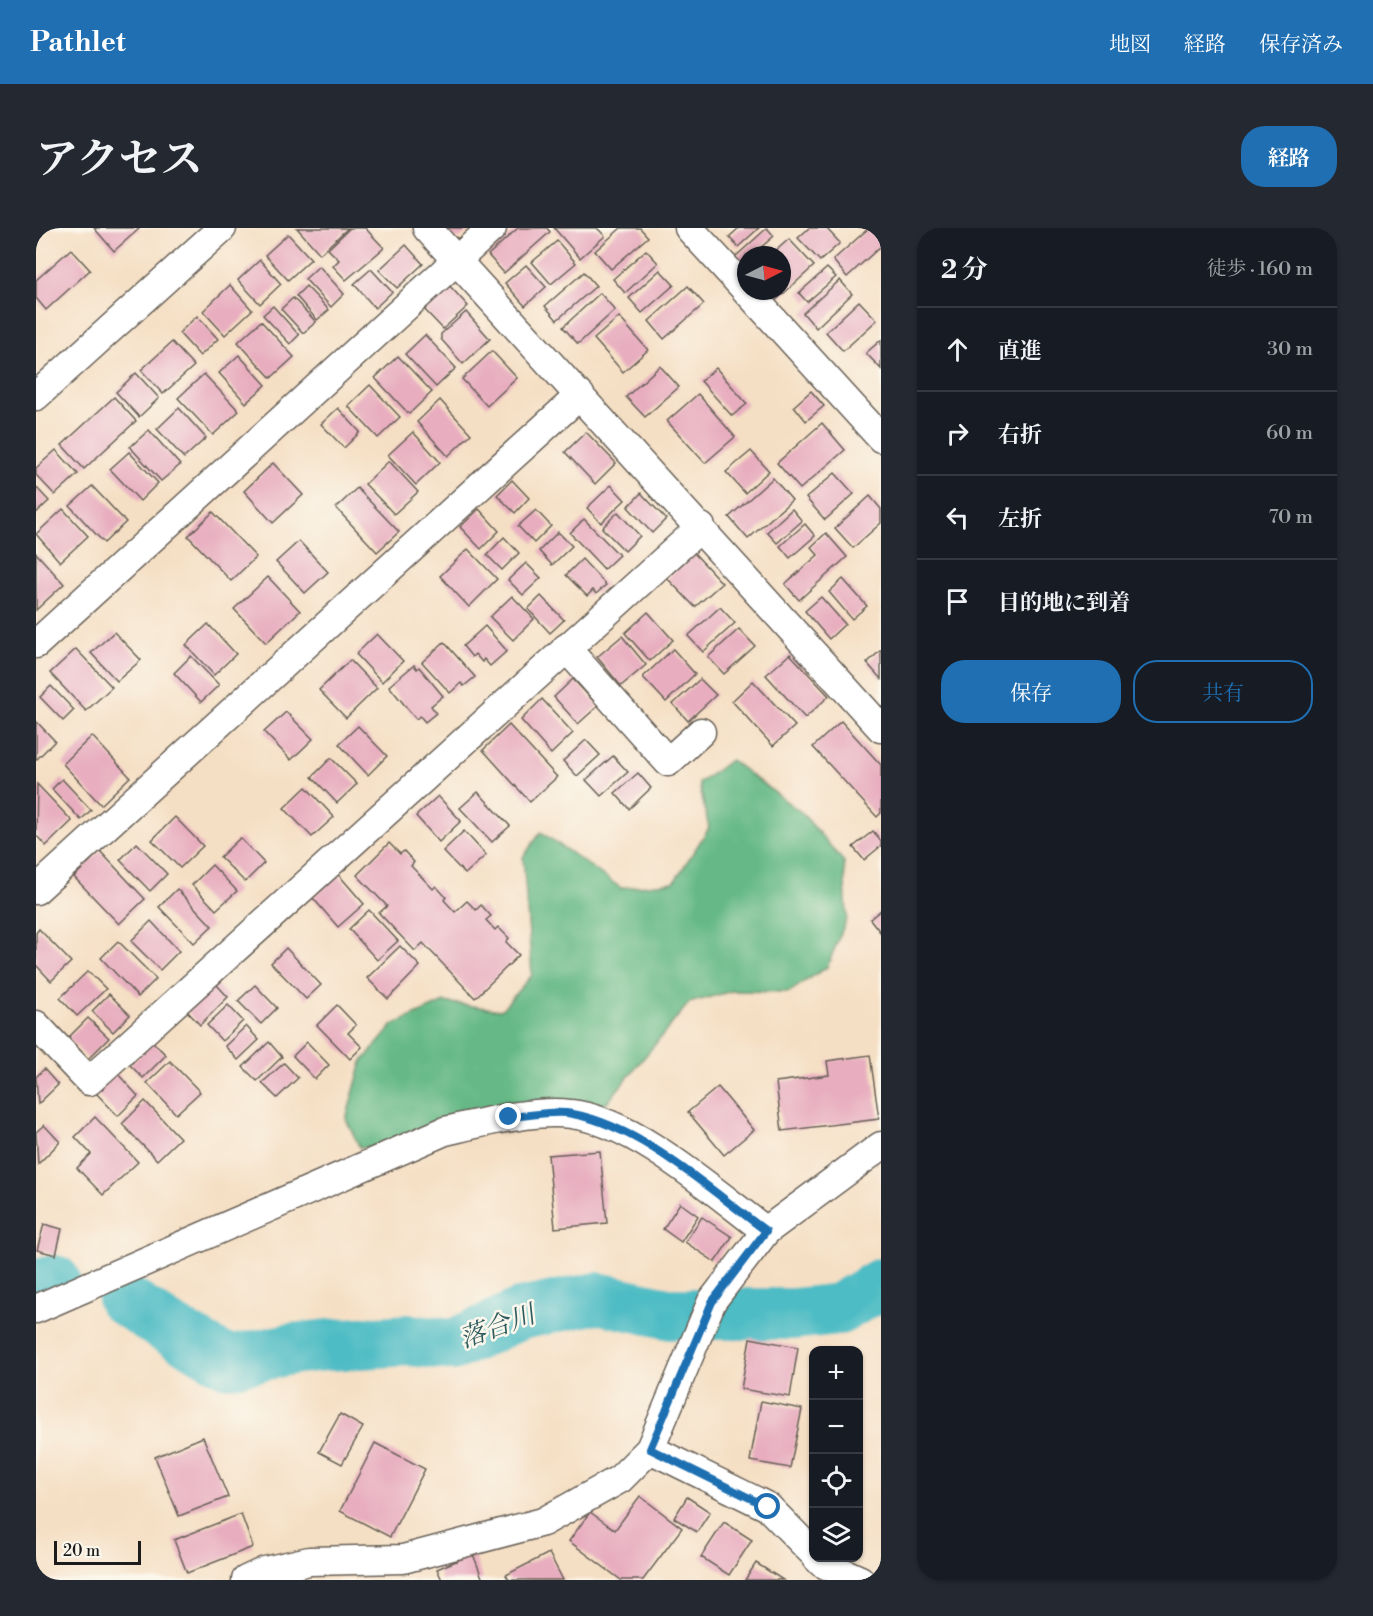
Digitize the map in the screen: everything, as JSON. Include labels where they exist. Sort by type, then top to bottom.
[{"type":"street","points":[[36,396],[222,228]]},
{"type":"street","points":[[427,228],[881,728]]},
{"type":"street","points":[[36,644],[492,228]]},
{"type":"street","points":[[689,228],[737,281]]},
{"type":"street","points":[[754,300],[881,438]]},
{"type":"street","points":[[36,890],[580,395]]},
{"type":"street","points":[[36,1025],[89,1081],[700,527]]},
{"type":"street","points":[[566,648],[668,762],[701,732]]},
{"type":"street","points":[[36,1309],[445,1131],[509,1117],[571,1114],[613,1125],[648,1145],[766,1231]]},
{"type":"street","points":[[246,1580],[265,1571],[309,1561],[407,1570],[543,1522],[620,1479],[650,1449],[706,1314],[766,1231],[881,1146]]},
{"type":"street","points":[[650,1449],[768,1507],[809,1550]]},
{"type":"street","points":[[821,1562],[860,1580]]},
{"type":"green space","points":[[731,760],[802,813],[844,862],[847,918],[827,967],[789,992],[732,991],[689,1003],[605,1105],[567,1104],[395,1145],[360,1148],[346,1119],[362,1062],[393,1025],[444,1002],[501,1010],[532,975],[523,857],[541,832],[621,888],[674,882],[709,828],[699,783]]},
{"type":"building","points":[[94,228],[140,228],[114,251]]},
{"type":"building","points":[[297,228],[348,228],[320,254]]},
{"type":"building","points":[[350,228],[365,228],[384,248],[346,280],[333,266],[339,260],[328,249]]},
{"type":"building","points":[[441,228],[472,228],[460,238],[449,237]]},
{"type":"building","points":[[518,228],[547,228],[550,232],[504,273],[488,255]]},
{"type":"building","points":[[554,228],[597,228],[605,236],[580,258]]},
{"type":"building","points":[[621,228],[640,228],[648,237],[611,269],[595,251]]},
{"type":"building","points":[[739,228],[759,228],[739,246],[729,237]]},
{"type":"building","points":[[767,228],[774,236],[762,246],[747,246]]},
{"type":"building","points":[[809,228],[826,228],[840,243],[820,261],[798,238]]},
{"type":"building","points":[[869,228],[881,229],[881,246],[847,277],[833,260]]},
{"type":"building","points":[[288,234],[311,259],[288,280],[265,255]]},
{"type":"building","points":[[789,239],[814,266],[791,287],[791,246],[781,246]]},
{"type":"building","points":[[557,241],[576,263],[551,284],[532,262]]},
{"type":"building","points":[[406,245],[423,264],[397,288],[379,270]]},
{"type":"building","points":[[71,249],[90,270],[46,310],[36,298],[36,280]]},
{"type":"building","points":[[646,250],[658,263],[625,293],[613,279]]},
{"type":"building","points":[[260,260],[281,284],[260,304],[238,280]]},
{"type":"building","points":[[526,265],[546,287],[525,306],[505,283]]},
{"type":"building","points":[[319,266],[344,294],[331,307],[305,279]]},
{"type":"building","points":[[827,268],[836,277],[807,302],[799,293]]},
{"type":"building","points":[[371,269],[392,292],[375,308],[354,284]]},
{"type":"building","points":[[660,270],[674,285],[642,313],[629,298]]},
{"type":"building","points":[[584,272],[596,286],[557,320],[545,306]]},
{"type":"building","points":[[840,280],[852,294],[816,328],[803,313]]},
{"type":"building","points":[[448,284],[468,306],[443,329],[423,308]]},
{"type":"building","points":[[230,285],[252,310],[225,335],[203,311]]},
{"type":"building","points":[[306,286],[329,310],[317,320],[296,296]]},
{"type":"building","points":[[688,286],[704,304],[664,339],[649,321]]},
{"type":"building","points":[[600,293],[615,310],[578,344],[563,327]]},
{"type":"building","points":[[293,298],[316,322],[303,333],[281,309]]},
{"type":"building","points":[[767,300],[777,300],[771,305]]},
{"type":"building","points":[[859,301],[877,320],[843,351],[826,332]]},
{"type":"building","points":[[273,306],[299,335],[290,344],[263,315]]},
{"type":"building","points":[[466,312],[490,339],[463,364],[441,339],[441,334]]},
{"type":"building","points":[[197,316],[218,339],[200,356],[179,333]]},
{"type":"building","points":[[619,317],[648,350],[623,372],[594,339]]},
{"type":"building","points":[[261,321],[294,357],[271,378],[238,342]]},
{"type":"building","points":[[425,335],[456,368],[436,387],[405,354]]},
{"type":"building","points":[[881,340],[881,369],[866,353]]},
{"type":"building","points":[[172,342],[194,366],[163,394],[141,370]]},
{"type":"building","points":[[492,351],[517,378],[487,406],[462,379]]},
{"type":"building","points":[[239,355],[266,385],[246,403],[219,373]]},
{"type":"building","points":[[398,356],[432,392],[409,414],[375,378]]},
{"type":"building","points":[[660,366],[679,387],[645,417],[626,397]]},
{"type":"building","points":[[716,368],[747,404],[732,416],[701,381]]},
{"type":"building","points":[[136,373],[159,398],[139,417],[116,392]]},
{"type":"building","points":[[204,374],[239,411],[213,435],[178,398]]},
{"type":"building","points":[[370,385],[400,417],[378,438],[348,406]]},
{"type":"building","points":[[811,391],[824,406],[806,421],[794,406]]},
{"type":"building","points":[[698,394],[735,437],[705,463],[667,421]]},
{"type":"building","points":[[114,397],[136,421],[84,469],[62,445]]},
{"type":"building","points":[[440,400],[471,434],[448,456],[417,422]]},
{"type":"building","points":[[179,408],[206,438],[184,458],[157,429]]},
{"type":"building","points":[[338,408],[360,432],[344,448],[321,424]]},
{"type":"building","points":[[822,423],[845,450],[800,489],[777,463]]},
{"type":"building","points":[[149,430],[180,465],[161,481],[130,447]]},
{"type":"building","points":[[413,432],[440,462],[416,485],[388,455]]},
{"type":"building","points":[[586,432],[616,463],[595,484],[565,452]]},
{"type":"building","points":[[56,450],[78,474],[55,495],[36,475],[36,468]]},
{"type":"building","points":[[751,451],[769,471],[745,493],[726,472]]},
{"type":"building","points":[[129,452],[158,483],[140,501],[110,469]]},
{"type":"building","points":[[389,461],[418,492],[394,514],[365,484]]},
{"type":"building","points":[[273,463],[303,495],[273,523],[244,491]]},
{"type":"building","points":[[835,473],[854,494],[825,520],[806,498]]},
{"type":"building","points":[[773,478],[792,500],[748,539],[729,517]]},
{"type":"building","points":[[512,480],[529,498],[515,513],[497,495]]},
{"type":"building","points":[[611,485],[625,500],[601,523],[587,508]]},
{"type":"building","points":[[92,486],[126,522],[104,543],[70,506]]},
{"type":"building","points":[[36,487],[49,501],[36,513]]},
{"type":"building","points":[[357,488],[399,532],[377,552],[336,508]]},
{"type":"building","points":[[641,493],[666,519],[652,533],[628,507]]},
{"type":"building","points":[[870,496],[881,509],[881,523],[853,548],[835,528]]},
{"type":"building","points":[[63,509],[88,536],[60,562],[36,534]]},
{"type":"building","points":[[479,509],[499,531],[481,549],[460,527]]},
{"type":"building","points":[[792,509],[802,521],[777,543],[767,532]]},
{"type":"building","points":[[536,510],[551,526],[534,543],[518,526]]},
{"type":"building","points":[[213,512],[256,557],[231,581],[188,536]]},
{"type":"building","points":[[618,512],[640,536],[625,551],[602,528]]},
{"type":"building","points":[[584,519],[619,555],[604,569],[570,533]]},
{"type":"building","points":[[805,524],[815,536],[790,558],[780,546]]},
{"type":"building","points":[[558,532],[572,546],[552,565],[539,551]]},
{"type":"building","points":[[826,533],[847,557],[799,600],[785,584],[818,555],[811,547]]},
{"type":"building","points":[[504,537],[519,553],[502,570],[487,555]]},
{"type":"building","points":[[299,541],[328,572],[305,593],[276,562]]},
{"type":"building","points":[[468,549],[497,579],[469,607],[440,576]]},
{"type":"building","points":[[36,553],[64,584],[36,610]]},
{"type":"building","points":[[694,553],[722,583],[695,607],[667,578]]},
{"type":"building","points":[[582,559],[606,585],[596,594],[593,590],[587,596],[566,575]]},
{"type":"building","points":[[526,563],[541,578],[523,595],[508,580]]},
{"type":"building","points":[[268,577],[300,611],[266,643],[234,609]]},
{"type":"building","points":[[843,579],[867,606],[852,619],[829,592]]},
{"type":"building","points":[[512,596],[534,619],[513,640],[490,617]]},
{"type":"building","points":[[541,596],[564,620],[550,633],[528,609]]},
{"type":"building","points":[[821,597],[845,624],[829,639],[805,611]]},
{"type":"building","points":[[720,607],[735,623],[703,652],[688,636]]},
{"type":"building","points":[[648,612],[673,640],[650,661],[625,633]]},
{"type":"building","points":[[208,624],[236,654],[214,675],[186,645]]},
{"type":"building","points":[[485,626],[507,651],[490,666],[484,659],[482,662],[475,654],[472,657],[463,646]]},
{"type":"building","points":[[739,629],[755,646],[724,674],[708,657]]},
{"type":"building","points":[[114,632],[141,660],[117,681],[91,653]]},
{"type":"building","points":[[377,634],[403,661],[382,682],[356,654]]},
{"type":"building","points":[[622,636],[646,665],[621,686],[597,657]]},
{"type":"building","points":[[444,642],[475,677],[464,686],[461,683],[450,693],[422,662]]},
{"type":"building","points":[[76,649],[112,687],[86,711],[50,673]]},
{"type":"building","points":[[673,649],[695,674],[666,702],[643,677]]},
{"type":"building","points":[[881,650],[881,679],[867,663]]},
{"type":"building","points":[[790,654],[829,696],[805,718],[766,675]]},
{"type":"building","points":[[191,656],[219,685],[201,702],[174,673]]},
{"type":"building","points":[[350,660],[377,688],[346,718],[319,690]]},
{"type":"building","points":[[414,665],[417,669],[419,667],[443,696],[431,706],[436,713],[425,722],[420,716],[416,719],[389,686]]},
{"type":"building","points":[[573,679],[598,706],[578,724],[554,697]]},
{"type":"building","points":[[700,679],[716,695],[688,721],[673,704]]},
{"type":"building","points":[[753,681],[795,726],[773,746],[732,701]]},
{"type":"building","points":[[51,686],[74,710],[63,721],[40,697]]},
{"type":"building","points":[[542,699],[573,733],[551,754],[521,720]]},
{"type":"building","points":[[286,712],[313,739],[291,760],[264,732]]},
{"type":"building","points":[[36,721],[55,741],[36,760]]},
{"type":"building","points":[[841,721],[881,765],[881,813],[877,817],[813,747]]},
{"type":"building","points":[[509,725],[557,777],[530,802],[483,750]]},
{"type":"building","points":[[358,726],[387,756],[368,775],[339,744]]},
{"type":"building","points":[[92,736],[130,777],[101,805],[63,764]]},
{"type":"building","points":[[586,740],[600,755],[577,776],[563,761]]},
{"type":"building","points":[[613,756],[628,772],[601,796],[586,780]]},
{"type":"building","points":[[331,758],[357,784],[337,803],[312,777]]},
{"type":"building","points":[[638,773],[651,788],[629,809],[615,793]]},
{"type":"building","points":[[62,779],[91,810],[81,820],[52,789]]},
{"type":"building","points":[[37,784],[72,821],[46,846],[36,835]]},
{"type":"building","points":[[306,787],[334,817],[312,837],[284,808]]},
{"type":"building","points":[[478,792],[510,826],[492,842],[460,808]]},
{"type":"building","points":[[438,796],[461,821],[439,842],[416,816]]},
{"type":"building","points":[[175,817],[203,846],[180,868],[152,840]]},
{"type":"building","points":[[464,831],[486,855],[465,874],[443,851]]},
{"type":"building","points":[[873,831],[881,841],[881,846],[864,860],[853,847]]},
{"type":"building","points":[[240,838],[264,863],[245,882],[220,857]]},
{"type":"building","points":[[137,843],[167,874],[150,891],[120,860]]},
{"type":"building","points":[[389,843],[400,854],[404,851],[414,862],[411,866],[433,889],[436,886],[446,897],[444,900],[455,912],[467,901],[476,910],[481,905],[491,916],[486,920],[495,930],[498,927],[509,938],[506,942],[519,955],[475,998],[423,943],[415,951],[379,913],[387,906],[357,875]]},
{"type":"building","points":[[100,851],[145,899],[119,924],[74,877]]},
{"type":"building","points":[[212,865],[237,891],[216,910],[192,885]]},
{"type":"building","points":[[338,874],[364,904],[338,927],[312,897]]},
{"type":"building","points":[[177,889],[212,926],[194,943],[159,907]]},
{"type":"building","points":[[369,910],[398,941],[377,960],[349,929]]},
{"type":"building","points":[[881,910],[881,933],[870,919]]},
{"type":"building","points":[[151,921],[179,951],[160,970],[131,941]]},
{"type":"building","points":[[39,929],[71,962],[51,981],[36,965],[36,933]]},
{"type":"building","points":[[118,941],[156,979],[138,997],[101,958]]},
{"type":"building","points":[[400,946],[420,966],[388,999],[367,978]]},
{"type":"building","points":[[286,948],[321,985],[306,999],[271,963]]},
{"type":"building","points":[[88,971],[106,989],[77,1016],[60,998]]},
{"type":"building","points":[[216,984],[228,997],[200,1025],[187,1011]]},
{"type":"building","points":[[255,985],[277,1008],[261,1024],[238,1001]]},
{"type":"building","points":[[109,994],[130,1015],[113,1032],[92,1011]]},
{"type":"building","points":[[228,1005],[243,1021],[222,1041],[207,1025]]},
{"type":"building","points":[[337,1005],[356,1025],[348,1033],[362,1047],[350,1059],[317,1025]]},
{"type":"building","points":[[88,1018],[109,1038],[88,1059],[68,1038]]},
{"type":"building","points":[[246,1026],[259,1040],[238,1060],[225,1046]]},
{"type":"building","points":[[153,1042],[166,1055],[143,1078],[130,1065]]},
{"type":"building","points":[[269,1042],[282,1057],[257,1081],[243,1067]]},
{"type":"building","points":[[307,1042],[329,1065],[315,1079],[293,1056]]},
{"type":"building","points":[[870,1055],[879,1119],[782,1131],[776,1082],[829,1075],[827,1061]]},
{"type":"building","points":[[170,1061],[200,1092],[176,1114],[147,1083]]},
{"type":"building","points":[[284,1063],[298,1078],[277,1098],[262,1083]]},
{"type":"building","points":[[44,1069],[58,1085],[38,1104],[36,1077]]},
{"type":"building","points":[[117,1073],[138,1096],[118,1116],[96,1093]]},
{"type":"building","points":[[718,1087],[754,1130],[724,1155],[688,1112]]},
{"type":"building","points":[[145,1101],[180,1138],[157,1160],[122,1124]]},
{"type":"building","points":[[95,1117],[138,1162],[103,1195],[77,1168],[91,1154],[75,1137]]},
{"type":"building","points":[[44,1125],[60,1142],[38,1164],[36,1132]]},
{"type":"building","points":[[600,1151],[607,1223],[555,1228],[548,1155]]},
{"type":"building","points":[[680,1203],[698,1216],[681,1242],[663,1229]]},
{"type":"building","points":[[702,1217],[732,1237],[715,1262],[685,1242]]},
{"type":"building","points":[[44,1224],[62,1229],[56,1255],[37,1250]]},
{"type":"building","points":[[750,1338],[798,1347],[790,1397],[741,1389]]},
{"type":"building","points":[[761,1401],[802,1409],[790,1468],[750,1461]]},
{"type":"building","points":[[340,1414],[363,1427],[342,1464],[319,1452]]},
{"type":"building","points":[[203,1437],[228,1497],[179,1516],[155,1457]]},
{"type":"building","points":[[375,1443],[425,1469],[390,1537],[340,1511]]},
{"type":"building","points":[[640,1496],[682,1528],[643,1580],[621,1580],[569,1541],[590,1512],[615,1530]]},
{"type":"building","points":[[687,1497],[710,1512],[697,1532],[674,1518]]},
{"type":"building","points":[[241,1514],[253,1547],[187,1573],[174,1540]]},
{"type":"building","points":[[724,1522],[752,1540],[729,1575],[701,1557]]},
{"type":"building","points":[[549,1553],[563,1580],[509,1580],[506,1575]]},
{"type":"building","points":[[473,1554],[483,1580],[442,1580],[437,1569]]},
{"type":"building","points":[[756,1563],[783,1580],[745,1580]]},
{"type":"waterway","name":"落合川","points":[[36,1285],[55,1281]]},
{"type":"waterway","name":"落合川","points":[[123,1299],[167,1328],[228,1362],[290,1349],[328,1345],[409,1340],[453,1345],[520,1314],[597,1298],[672,1314],[793,1314],[839,1309],[881,1284]]},
{"type":"route","points":[[509,1117],[571,1114],[613,1125],[648,1145],[766,1231],[712,1302],[650,1449],[768,1507]]}]
